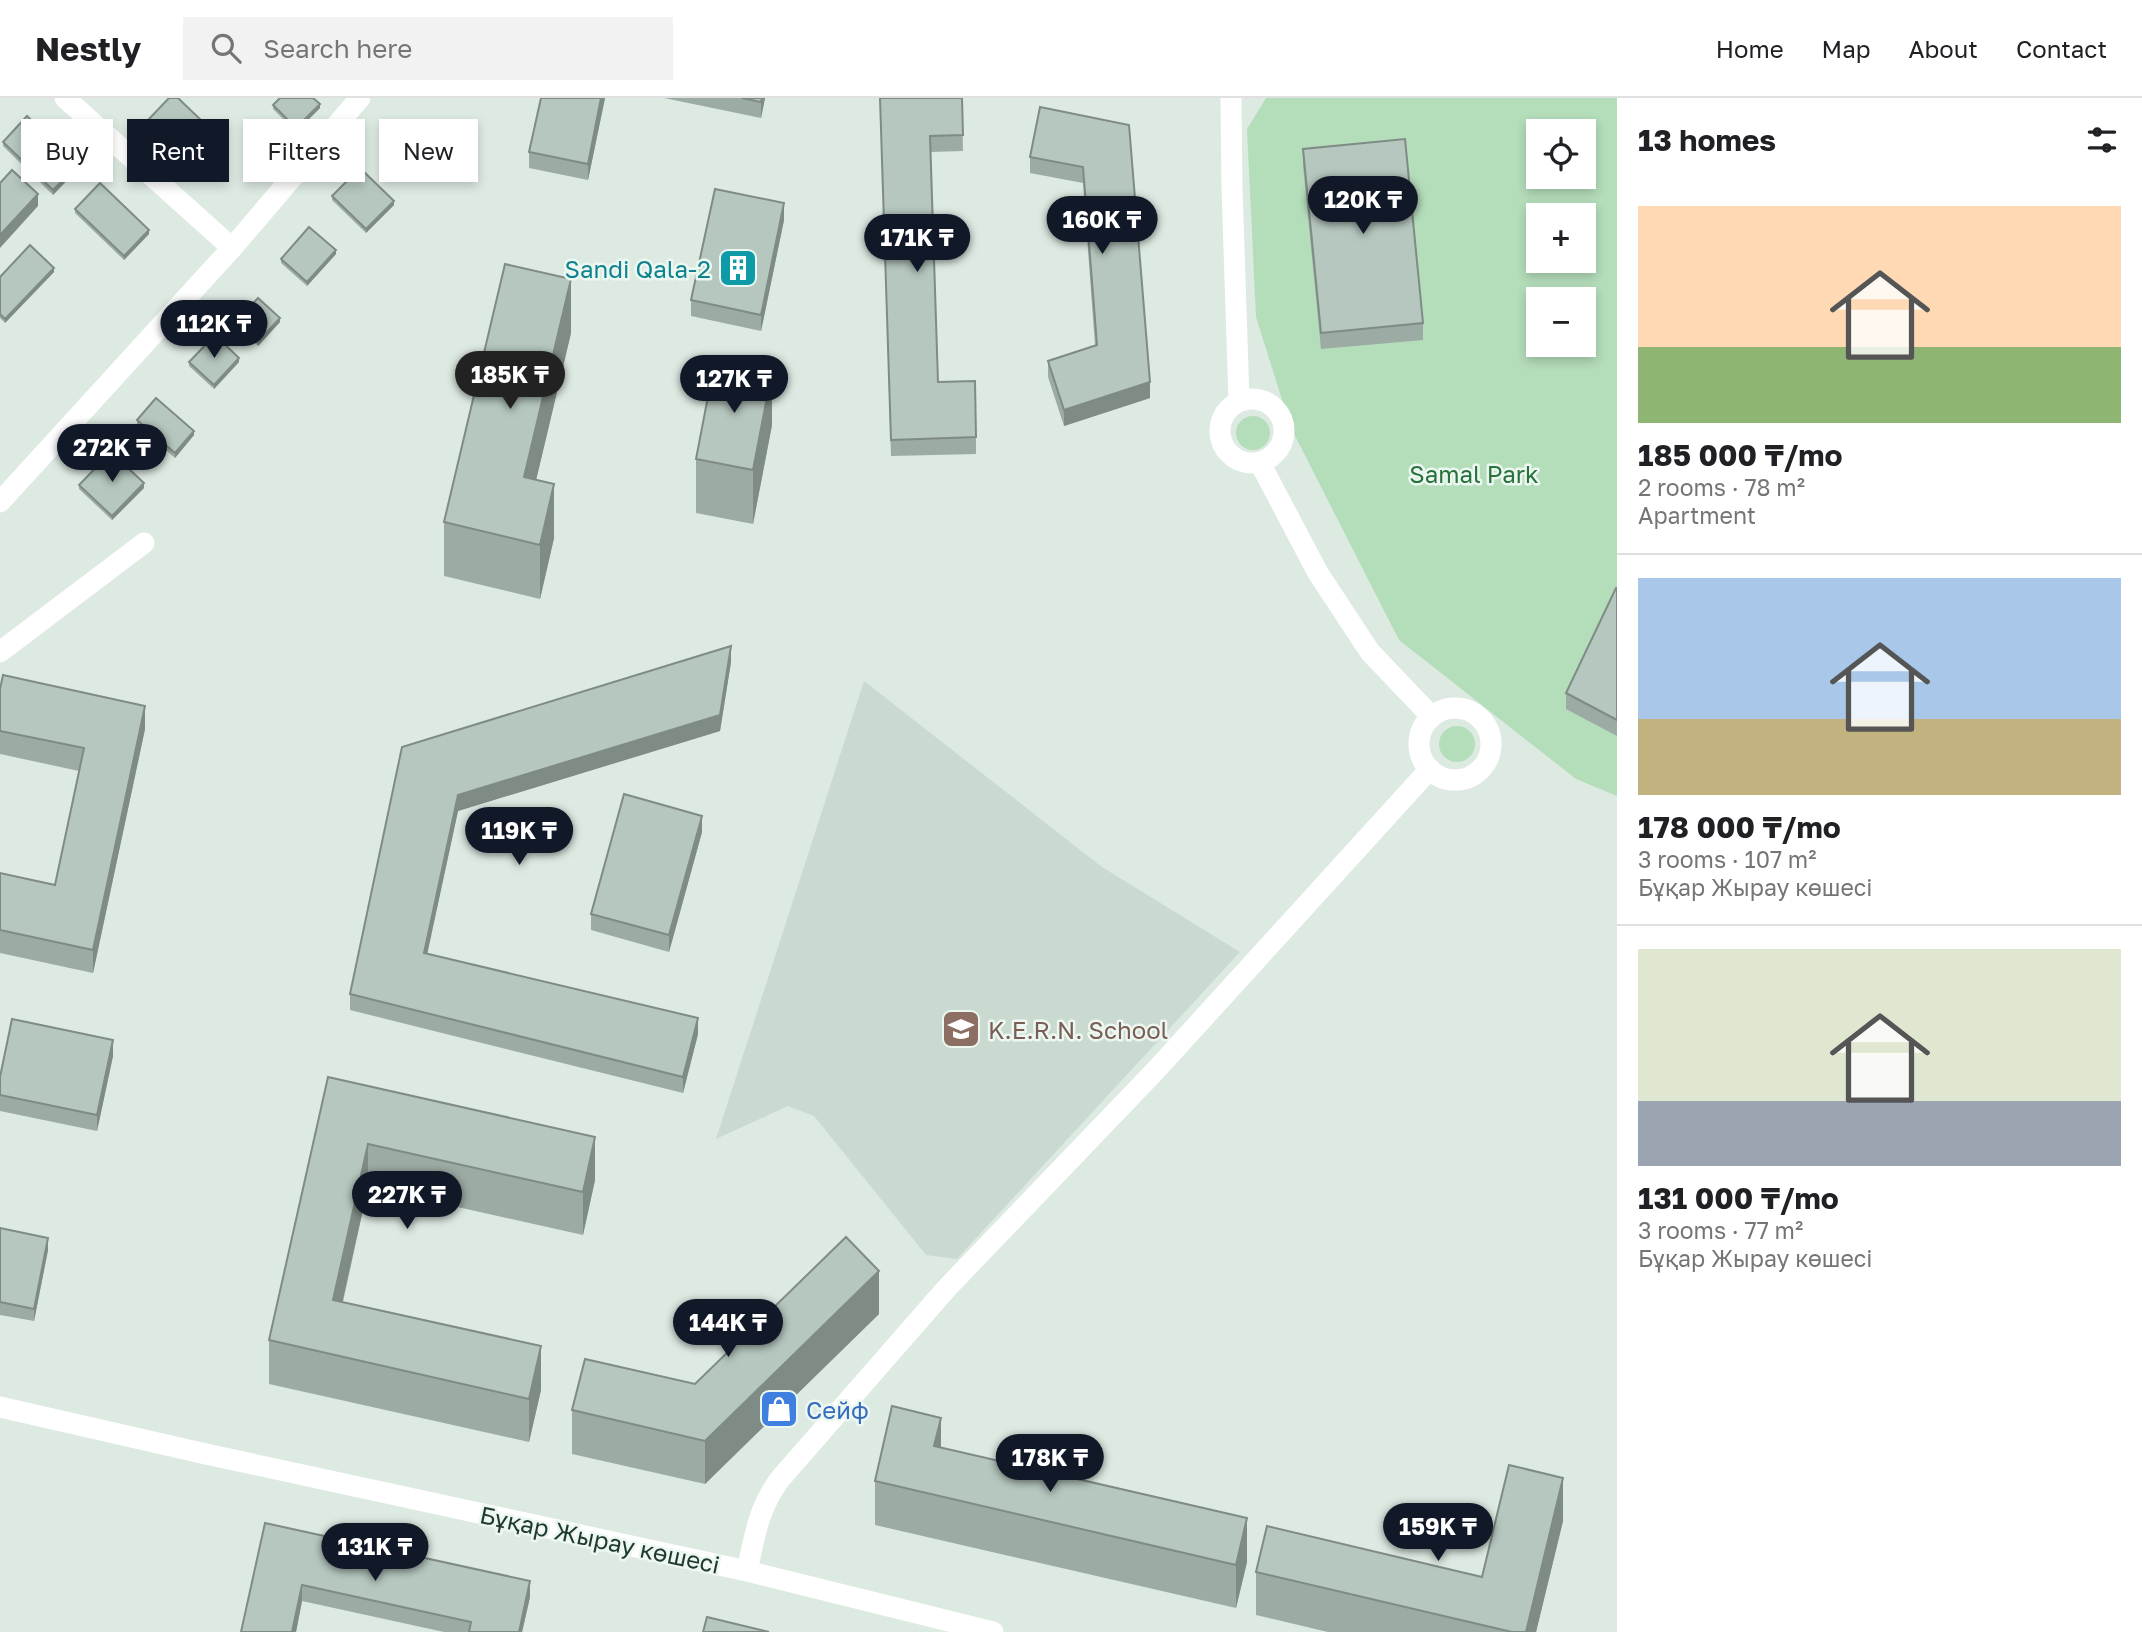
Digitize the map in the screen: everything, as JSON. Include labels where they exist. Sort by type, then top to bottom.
[{"type":"street","points":[[65,98],[232,248]]},
{"type":"street","points":[[0,502],[232,248],[360,98]]},
{"type":"street","points":[[1231,98],[1240,400]]},
{"type":"street","points":[[1257,398],[1273,405],[1284,420],[1284,438],[1276,454],[1260,463],[1244,463],[1230,455],[1221,441],[1219,425],[1226,410],[1240,400],[1257,398]]},
{"type":"street","points":[[1260,463],[1318,573],[1370,652],[1432,717]]},
{"type":"street","points":[[0,652],[144,542]]},
{"type":"street","points":[[1459,708],[1481,719],[1488,729],[1490,753],[1485,764],[1476,773],[1452,780],[1440,777],[1430,769],[1419,747],[1421,734],[1432,717],[1447,709],[1459,708]]},
{"type":"street","points":[[747,1571],[758,1516],[780,1479],[946,1289],[1156,1070],[1430,769]]},
{"type":"street","name":"Бұқар Жырау көшесі","points":[[0,1407],[747,1571],[993,1632]]},
{"type":"shaded area","name":"K.E.R.N. School","points":[[864,681],[1102,867],[1240,952],[957,1259],[926,1255],[814,1116],[788,1106],[716,1139]]},
{"type":"green space","name":"Samal Park","points":[[1266,98],[1617,98],[1617,796],[1576,779],[1399,640],[1291,428],[1256,317],[1247,129]]},
{"type":"green space","points":[[1253,416],[1265,421],[1270,433],[1265,445],[1253,450],[1241,445],[1236,433],[1241,421]]},
{"type":"green space","points":[[1457,726],[1469,732],[1475,744],[1469,756],[1457,762],[1445,756],[1439,744],[1445,732]]},
{"type":"building","points":[[169,98],[178,98],[200,119],[149,119]]},
{"type":"building","points":[[280,98],[313,98],[320,104],[305,119],[287,119],[273,105]]},
{"type":"building","points":[[541,98],[601,98],[588,164],[529,152]]},
{"type":"building","points":[[742,98],[762,98],[761,102]]},
{"type":"building","points":[[880,98],[962,98],[963,135],[930,136],[938,382],[975,381],[976,437],[891,440]]},
{"type":"building","points":[[1040,107],[1129,125],[1150,382],[1064,410],[1048,361],[1097,345],[1083,167],[1030,157]]},
{"type":"building","points":[[21,122],[21,159],[3,142]]},
{"type":"building","points":[[1405,139],[1423,323],[1321,333],[1303,149]]},
{"type":"building","points":[[12,170],[21,178],[21,182],[25,182],[38,194],[0,235],[0,183]]},
{"type":"building","points":[[365,173],[394,201],[366,229],[332,196],[346,182],[365,182]]},
{"type":"building","points":[[45,182],[61,182],[53,190]]},
{"type":"building","points":[[100,183],[149,230],[124,256],[75,209]]},
{"type":"building","name":"Sandi Qala-2","points":[[715,189],[784,203],[761,315],[691,300]]},
{"type":"building","points":[[309,227],[336,250],[307,282],[281,259]]},
{"type":"building","points":[[30,245],[54,268],[5,319],[0,314],[0,277]]},
{"type":"building","points":[[505,264],[571,279],[524,477],[554,484],[540,545],[444,522]]},
{"type":"building","points":[[258,298],[280,318],[258,342],[236,322]]},
{"type":"building","points":[[215,335],[239,358],[214,385],[189,362]]},
{"type":"building","points":[[715,360],[772,371],[753,470],[696,459]]},
{"type":"building","points":[[156,398],[194,431],[175,453],[137,420]]},
{"type":"building","points":[[111,452],[144,483],[112,516],[79,485]]},
{"type":"building","points":[[1617,588],[1617,720],[1566,693]]},
{"type":"building","points":[[731,646],[720,715],[458,795],[424,953],[698,1018],[683,1077],[350,994],[402,747]]},
{"type":"building","points":[[3,675],[145,706],[93,950],[0,930],[0,873],[55,885],[84,748],[0,731],[0,689]]},
{"type":"building","points":[[624,794],[702,816],[669,935],[591,914]]},
{"type":"building","points":[[12,1019],[113,1040],[97,1115],[0,1095],[0,1077]]},
{"type":"building","points":[[328,1077],[595,1137],[583,1192],[368,1144],[333,1300],[541,1346],[529,1399],[269,1340]]},
{"type":"building","points":[[0,1228],[48,1238],[34,1309],[0,1302]]},
{"type":"building","points":[[846,1237],[879,1271],[705,1441],[572,1410],[585,1359],[695,1384]]},
{"type":"building","points":[[892,1406],[941,1418],[934,1446],[1247,1518],[1236,1565],[875,1481]]},
{"type":"building","points":[[1509,1465],[1563,1478],[1526,1632],[1512,1632],[1256,1572],[1267,1526],[1482,1577]]},
{"type":"building","points":[[265,1523],[530,1581],[519,1632],[469,1632],[471,1622],[302,1585],[292,1632],[241,1632]]},
{"type":"building","points":[[707,1617],[769,1632],[703,1632]]},
{"type":"place","name":"Sandi Qala-2","points":[[738,268]]},
{"type":"place","name":"K.E.R.N. School","points":[[961,1029]]},
{"type":"place","name":"Сейф","points":[[779,1409]]}]
